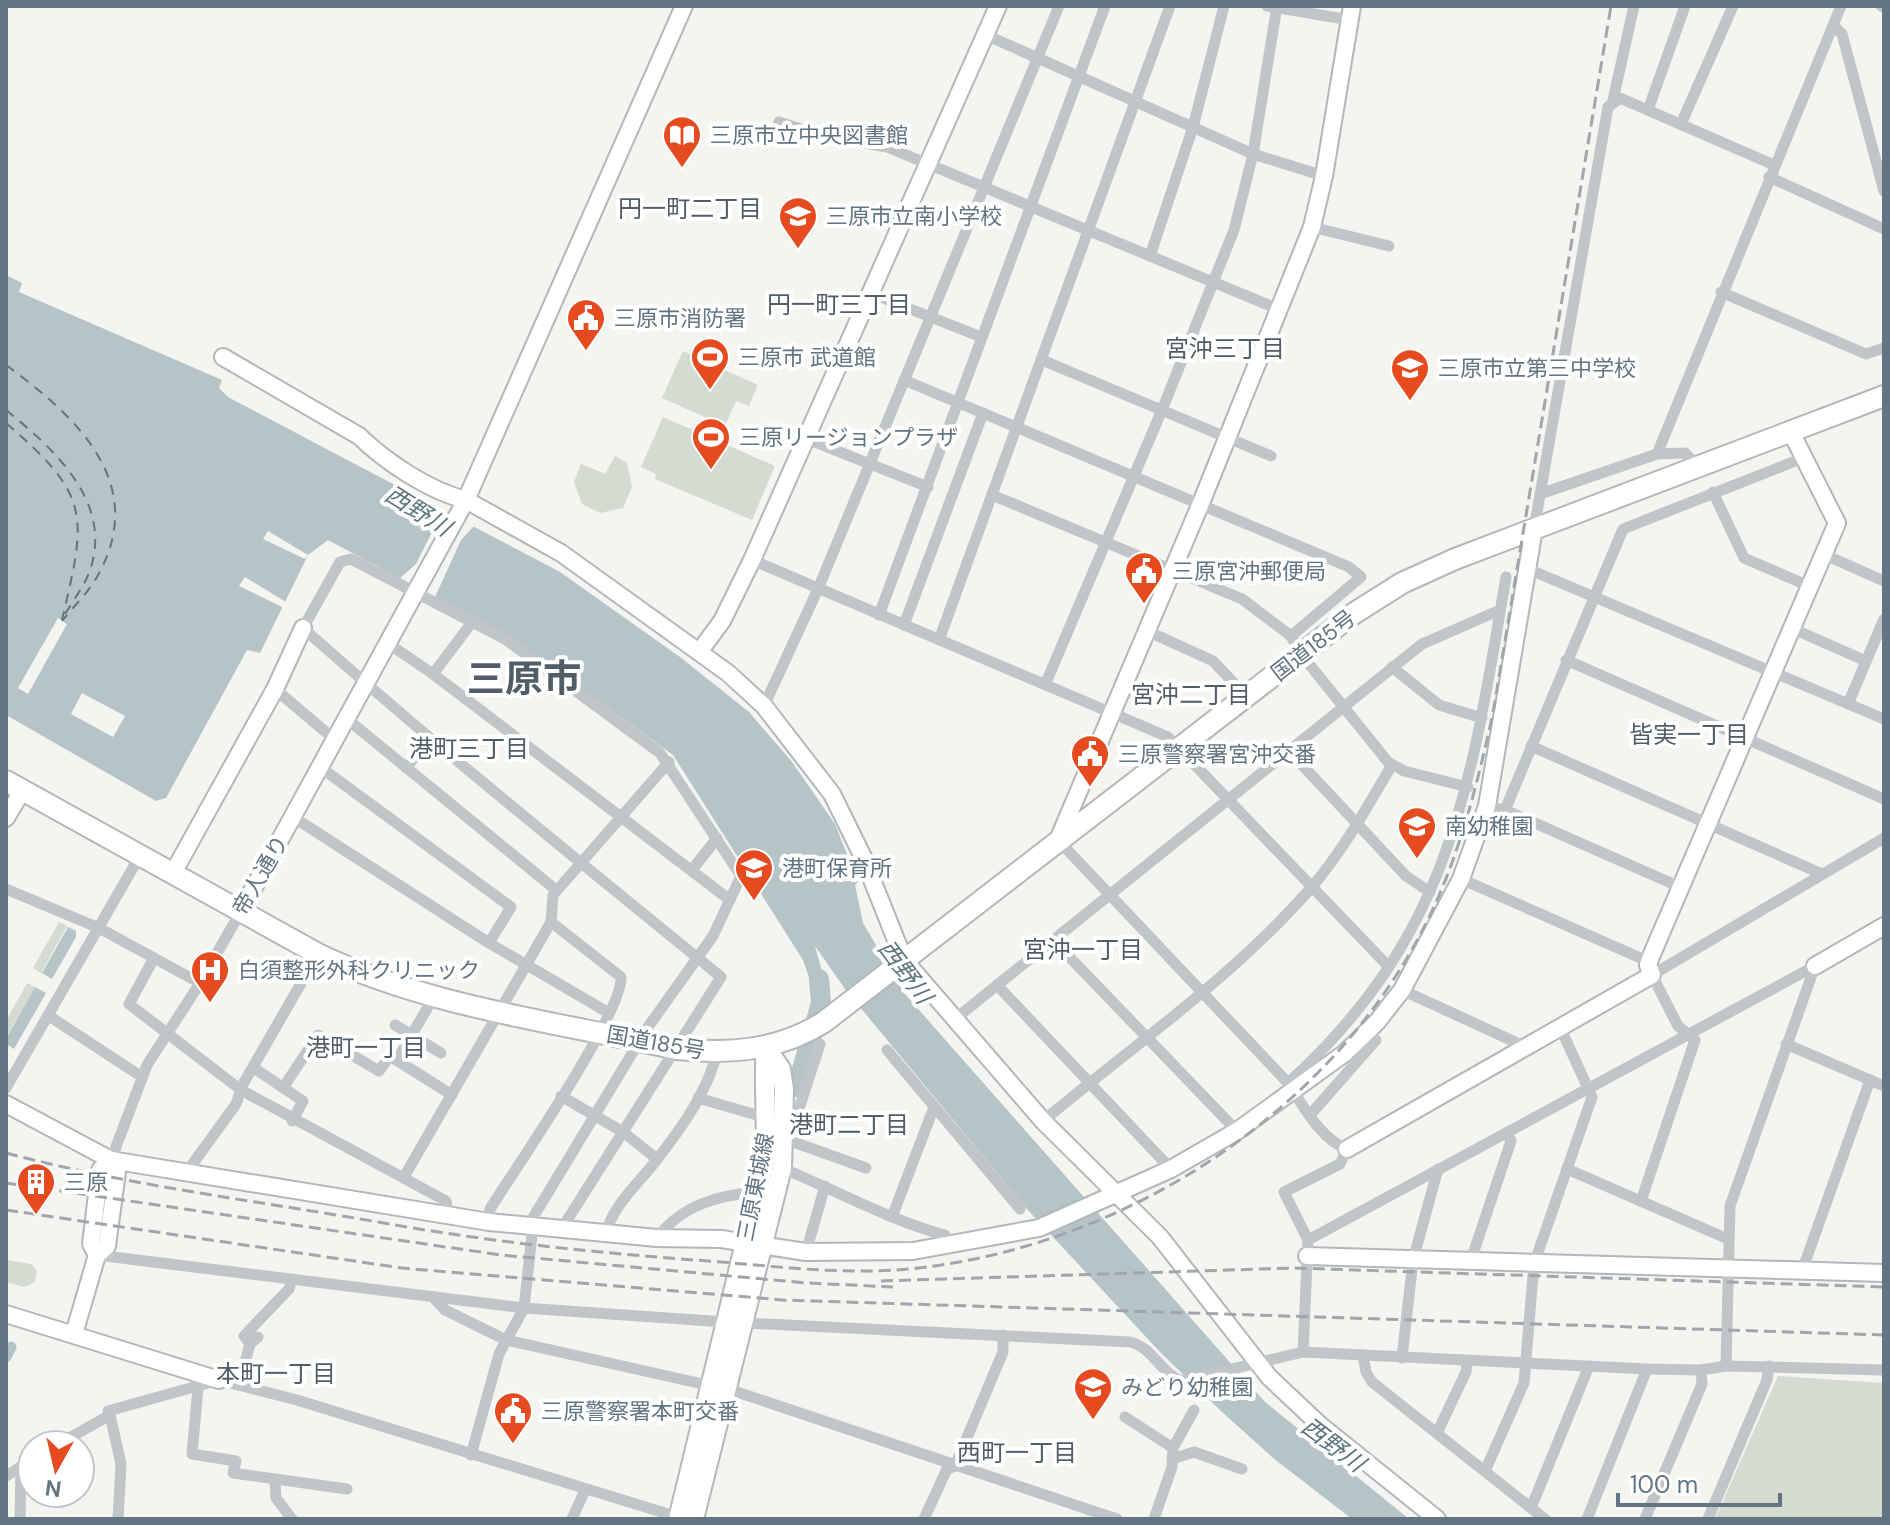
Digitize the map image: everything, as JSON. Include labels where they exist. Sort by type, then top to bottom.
[{"type":"highway","name":"国道185号","points":[[14,786],[318,954],[369,975],[499,1010],[605,1022],[641,1041],[677,1049],[717,1052],[766,1047],[817,1033],[898,964],[1247,697],[1296,645],[1402,583],[1534,529],[1884,396]]},
{"type":"highway","name":"国道185号","points":[[1534,529],[1574,520],[1799,449],[1884,408]]},
{"type":"main road","name":"三原東城線","points":[[683,1519],[719,1389],[753,1243],[782,1168],[779,1125],[781,1069],[766,1047]]},
{"type":"main road","name":"三原東城線","points":[[753,1243],[758,1192],[779,1125]]},
{"type":"street","name":"帝人通り","points":[[111,1160],[142,1077],[241,911],[466,500],[684,6]]},
{"type":"street","points":[[699,652],[722,621],[752,560],[998,6]]},
{"type":"street","points":[[764,706],[818,589],[1059,6]]},
{"type":"street","points":[[879,615],[1105,6]]},
{"type":"street","points":[[939,640],[1170,6]]},
{"type":"street","points":[[1150,256],[1193,127],[1224,6]]},
{"type":"street","points":[[6,1104],[111,1160],[489,1222],[565,1231],[753,1243],[806,1252],[886,1252],[951,1245],[1039,1228],[1097,1205],[1171,1169],[1237,1131],[1365,1034],[1402,990],[1461,879],[1487,806],[1608,107],[1613,100],[1628,21],[1634,6]]},
{"type":"street","points":[[1648,110],[1685,6]]},
{"type":"street","points":[[1681,124],[1733,6]]},
{"type":"street","points":[[1657,454],[1841,6]]},
{"type":"street","points":[[1045,685],[1162,410],[1234,230],[1253,154],[1273,7],[1351,13],[1324,176],[1312,227],[1201,503],[1058,840],[1291,1088],[1338,1146],[1347,1149]]},
{"type":"street","points":[[1834,26],[1842,34],[1883,183]]},
{"type":"street","points":[[986,35],[1253,154],[1324,176]]},
{"type":"street","points":[[1613,100],[1620,98],[1774,165]]},
{"type":"street","points":[[779,122],[823,136],[887,147],[1278,309]]},
{"type":"street","points":[[1769,177],[1884,229]]},
{"type":"street","points":[[1312,227],[1389,246]]},
{"type":"street","points":[[1721,292],[1866,354],[1884,348]]},
{"type":"street","points":[[870,293],[981,337]]},
{"type":"street","points":[[223,357],[359,436],[383,455],[450,496],[466,500],[561,553],[699,652],[764,706],[832,794],[863,857],[898,964],[955,1019],[1043,1121],[1160,1237],[1259,1363],[1320,1425],[1437,1519]]},
{"type":"street","points":[[1042,360],[1271,456]]},
{"type":"street","points":[[904,380],[1349,567],[1361,577],[1296,645]]},
{"type":"street","points":[[904,625],[983,413]]},
{"type":"street","points":[[807,439],[928,487]]},
{"type":"street","points":[[1505,810],[1623,529],[1713,492],[1799,449],[1837,523],[1680,887],[1650,970]]},
{"type":"street","points":[[1540,494],[1657,454],[1685,453],[1697,466]]},
{"type":"street","points":[[1713,492],[1744,558],[1809,586]]},
{"type":"street","points":[[992,495],[1242,599],[1296,645],[1392,765],[1468,787]]},
{"type":"street","points":[[1823,554],[1884,581]]},
{"type":"street","points":[[173,873],[275,689],[303,628],[340,562],[351,559],[416,589],[505,639],[669,762],[741,876],[713,936],[695,956],[534,1216],[524,1308],[506,1340],[471,1455]]},
{"type":"street","points":[[752,560],[1168,737],[1181,747],[1389,967]]},
{"type":"street","points":[[1528,569],[1884,719]]},
{"type":"street","points":[[1291,1088],[1389,967],[1430,892],[1455,831],[1468,787],[1506,577]]},
{"type":"street","points":[[955,1019],[1422,644],[1500,610]]},
{"type":"street","points":[[1848,704],[1884,619]]},
{"type":"street","points":[[433,674],[473,621]]},
{"type":"street","points":[[303,628],[429,739],[721,977],[566,1222],[565,1231]]},
{"type":"street","points":[[1791,628],[1866,661]]},
{"type":"street","points":[[1145,630],[1213,661],[1247,697]]},
{"type":"street","points":[[386,642],[433,674],[730,900]]},
{"type":"street","points":[[1566,660],[1884,799]]},
{"type":"street","points":[[1392,667],[1439,705],[1482,718]]},
{"type":"street","points":[[275,689],[334,739]]},
{"type":"street","points":[[347,719],[556,890]]},
{"type":"street","points":[[406,768],[429,739]]},
{"type":"street","points":[[1531,746],[1822,874]]},
{"type":"street","points":[[1289,751],[1406,876],[1430,892]]},
{"type":"street","points":[[404,1177],[551,922],[556,890],[669,762]]},
{"type":"street","points":[[1043,1121],[1089,1082],[1148,1040],[1251,951],[1313,886],[1356,825],[1392,765]]},
{"type":"street","points":[[320,767],[511,907],[489,943]]},
{"type":"street","points":[[6,818],[14,786]]},
{"type":"street","points":[[1487,806],[1505,810],[1680,887]]},
{"type":"street","points":[[293,817],[489,943],[527,962],[605,1022]]},
{"type":"street","points":[[692,870],[717,838]]},
{"type":"street","points":[[1303,1352],[1308,1248],[1284,1192],[1340,1164],[1347,1149],[1560,1027],[1650,970],[1884,838]]},
{"type":"street","points":[[6,1088],[141,854]]},
{"type":"street","points":[[1461,879],[1645,960],[1678,1026],[1695,1040],[1641,1201]]},
{"type":"street","points":[[6,889],[99,928],[200,983]]},
{"type":"street","points":[[489,1222],[490,1209],[561,1096],[622,990],[621,977],[551,922]]},
{"type":"street","points":[[1308,1248],[1438,1169],[1689,1035],[1884,926]]},
{"type":"street","points":[[1053,940],[1237,1131]]},
{"type":"street","points":[[190,1174],[191,1166],[236,1104],[318,954]]},
{"type":"street","points":[[154,958],[129,1004],[241,1090],[292,1121],[446,1201],[448,1215]]},
{"type":"street","points":[[1726,1366],[1728,1239],[1733,1191],[1815,966]]},
{"type":"street","points":[[997,985],[1171,1169]]},
{"type":"street","points":[[1402,990],[1526,1047]]},
{"type":"street","points":[[397,1060],[435,995]]},
{"type":"street","points":[[49,1016],[142,1077]]},
{"type":"street","points":[[395,1025],[441,1053]]},
{"type":"street","points":[[1485,1471],[1524,1383],[1528,1365],[1534,1264],[1592,1097],[1591,1088],[1560,1027]]},
{"type":"street","points":[[779,1125],[795,1121],[817,1033]]},
{"type":"street","points":[[1310,1115],[1376,1040],[1365,1034]]},
{"type":"street","points":[[283,1088],[318,1035],[379,1071],[390,1056],[452,1095]]},
{"type":"street","points":[[1786,1044],[1884,1086]]},
{"type":"street","points":[[887,1050],[1020,1209]]},
{"type":"street","points":[[606,1234],[609,1218],[657,1159],[698,1098],[717,1052]]},
{"type":"street","points":[[254,1068],[303,1101],[292,1121]]},
{"type":"street","points":[[1802,1271],[1870,1080]]},
{"type":"street","points":[[561,1096],[623,1132],[657,1159]]},
{"type":"street","points":[[698,1098],[779,1125],[866,1168]]},
{"type":"street","points":[[892,1217],[934,1107]]},
{"type":"street","points":[[1470,1263],[1511,1141],[1507,1133]]},
{"type":"street","points":[[74,1334],[97,1255],[91,1244],[100,1170],[111,1160]]},
{"type":"street","points":[[782,1168],[902,1224],[945,1235],[951,1245]]},
{"type":"street","points":[[1402,1358],[1413,1260],[1438,1169]]},
{"type":"street","points":[[1567,1169],[1728,1239]]},
{"type":"street","points":[[806,1252],[825,1186]]},
{"type":"street","points":[[657,1238],[667,1226],[698,1204],[730,1194],[758,1192]]},
{"type":"street","points":[[1308,1248],[1470,1263],[1884,1273]]},
{"type":"street","points":[[97,1255],[524,1308],[1136,1343],[1166,1372],[1182,1381],[1303,1352],[1467,1363],[1647,1369],[1769,1366],[1884,1370]]},
{"type":"street","points":[[239,1385],[254,1340],[244,1336],[289,1289],[292,1279]]},
{"type":"street","points":[[433,1297],[445,1310],[506,1340],[719,1389],[1117,1519]]},
{"type":"street","points":[[6,1314],[683,1519]]},
{"type":"street","points":[[924,1519],[947,1469],[955,1466],[1003,1352],[1003,1335]]},
{"type":"street","points":[[1363,1355],[1366,1372],[1372,1382],[1545,1519]]},
{"type":"street","points":[[1437,1433],[1466,1372],[1467,1363]]},
{"type":"street","points":[[1531,1508],[1589,1366]]},
{"type":"street","points":[[1708,1519],[1767,1380],[1769,1366]]},
{"type":"street","points":[[1587,1519],[1647,1369]]},
{"type":"street","points":[[1645,1519],[1702,1384],[1701,1370]]},
{"type":"street","points":[[118,1519],[121,1464],[108,1411],[219,1380]]},
{"type":"street","points":[[198,1388],[192,1454],[236,1461],[233,1473],[347,1489]]},
{"type":"street","points":[[1154,1519],[1173,1454],[1194,1410]]},
{"type":"street","points":[[85,1429],[110,1415]]},
{"type":"street","points":[[1125,1417],[1173,1454],[1194,1452],[1242,1469]]},
{"type":"street","points":[[275,1481],[276,1498],[292,1519]]},
{"type":"street","points":[[572,1519],[585,1490]]},
{"type":"shaded area","name":"三原市 武道館","points":[[683,351],[758,385],[749,406],[736,401],[725,426],[662,398]]},
{"type":"shaded area","name":"三原リージョンプラザ","points":[[663,417],[775,466],[752,520],[655,479],[656,474],[641,467]]},
{"type":"shaded area","points":[[615,456],[627,463],[632,487],[623,508],[600,513],[582,504],[574,482],[581,464],[605,474]]},
{"type":"shaded area","points":[[59,922],[67,926],[41,973],[33,968]]},
{"type":"shaded area","points":[[27,983],[35,987],[6,1038],[6,1021]]},
{"type":"shaded area","points":[[6,1260],[31,1264],[37,1271],[35,1282],[25,1287],[6,1282]]},
{"type":"shaded area","points":[[1778,1376],[1884,1383],[1884,1519],[1715,1519]]},
{"type":"water","name":"西野川","points":[[6,275],[22,283],[19,292],[222,380],[219,388],[228,397],[560,572],[680,657],[749,712],[792,762],[835,824],[858,882],[855,885],[863,923],[904,993],[1264,1401],[1409,1519],[1352,1519],[1273,1458],[1160,1352],[1026,1208],[845,989],[815,946],[830,1001],[814,1008],[813,989],[803,960],[673,755],[508,636],[328,540],[308,555],[260,653],[247,650],[166,798],[156,801],[6,715]]},
{"type":"water","points":[[68,927],[76,931],[76,937],[52,979],[42,973]]},
{"type":"water","points":[[35,987],[46,993],[14,1049],[6,1044],[6,1039]]},
{"type":"pier","points":[[439,506],[475,525],[461,540],[435,597],[400,578],[416,564],[436,524]]},
{"type":"pier","points":[[268,531],[308,555],[305,559],[263,539]]},
{"type":"pier","points":[[245,577],[286,602],[284,608],[239,586]]},
{"type":"pier","points":[[58,618],[67,624],[28,694],[18,688]]},
{"type":"pier","points":[[82,693],[125,716],[113,737],[71,714]]},
{"type":"waterway","points":[[797,1087],[821,1003],[819,979]]},
{"type":"waterway","points":[[6,1357],[11,1347]]},
{"type":"ferry route","points":[[6,365],[58,407],[80,430],[98,456],[110,483],[115,512],[111,543],[97,577],[62,621]]},
{"type":"ferry route","points":[[6,410],[60,460],[87,501],[94,523],[95,547],[89,573],[64,616]]},
{"type":"ferry route","points":[[6,423],[54,470],[68,489],[75,509],[78,530],[76,555],[62,620]]},
{"type":"railway","points":[[6,1153],[147,1184],[468,1236],[637,1255],[850,1271],[927,1267],[1005,1252],[1082,1227],[1155,1193],[1225,1151],[1288,1101],[1345,1043],[1394,979],[1433,909],[1461,837],[1493,713],[1611,6]]},
{"type":"railway","points":[[6,1183],[501,1255],[807,1283],[893,1287]]},
{"type":"railway","points":[[6,1210],[402,1268],[782,1300],[1884,1335]]},
{"type":"railway","points":[[881,1281],[1294,1268],[1884,1287]]},
{"type":"place","name":"三原市立中央図書館","points":[[682,169]]},
{"type":"place","name":"三原市立南小学校","points":[[798,250]]},
{"type":"place","name":"三原市消防署","points":[[586,352]]},
{"type":"place","name":"三原市 武道館","points":[[710,391]]},
{"type":"place","name":"三原市立第三中学校","points":[[1410,402]]},
{"type":"place","name":"三原リージョンプラザ","points":[[711,471]]},
{"type":"place","name":"三原宮沖郵便局","points":[[1144,605]]},
{"type":"place","name":"三原警察署宮沖交番","points":[[1090,788]]},
{"type":"place","name":"南幼稚園","points":[[1417,860]]},
{"type":"place","name":"港町保育所","points":[[754,902]]},
{"type":"place","name":"白須整形外科クリニック","points":[[210,1004]]},
{"type":"place","name":"三原","points":[[36,1216]]},
{"type":"place","name":"みどり幼稚園","points":[[1093,1421]]},
{"type":"place","name":"三原警察署本町交番","points":[[513,1445]]},
{"type":"district","name":"円一町二丁目","points":[[690,209]]},
{"type":"district","name":"円一町三丁目","points":[[839,305]]},
{"type":"district","name":"宮沖三丁目","points":[[1225,349]]},
{"type":"district","name":"三原市","points":[[524,679]]},
{"type":"district","name":"宮沖二丁目","points":[[1191,695]]},
{"type":"district","name":"皆実一丁目","points":[[1689,735]]},
{"type":"district","name":"港町三丁目","points":[[469,749]]},
{"type":"district","name":"宮沖一丁目","points":[[1083,950]]},
{"type":"district","name":"港町一丁目","points":[[366,1048]]},
{"type":"district","name":"港町二丁目","points":[[849,1125]]},
{"type":"district","name":"本町一丁目","points":[[276,1374]]},
{"type":"district","name":"西町一丁目","points":[[1017,1453]]}]
